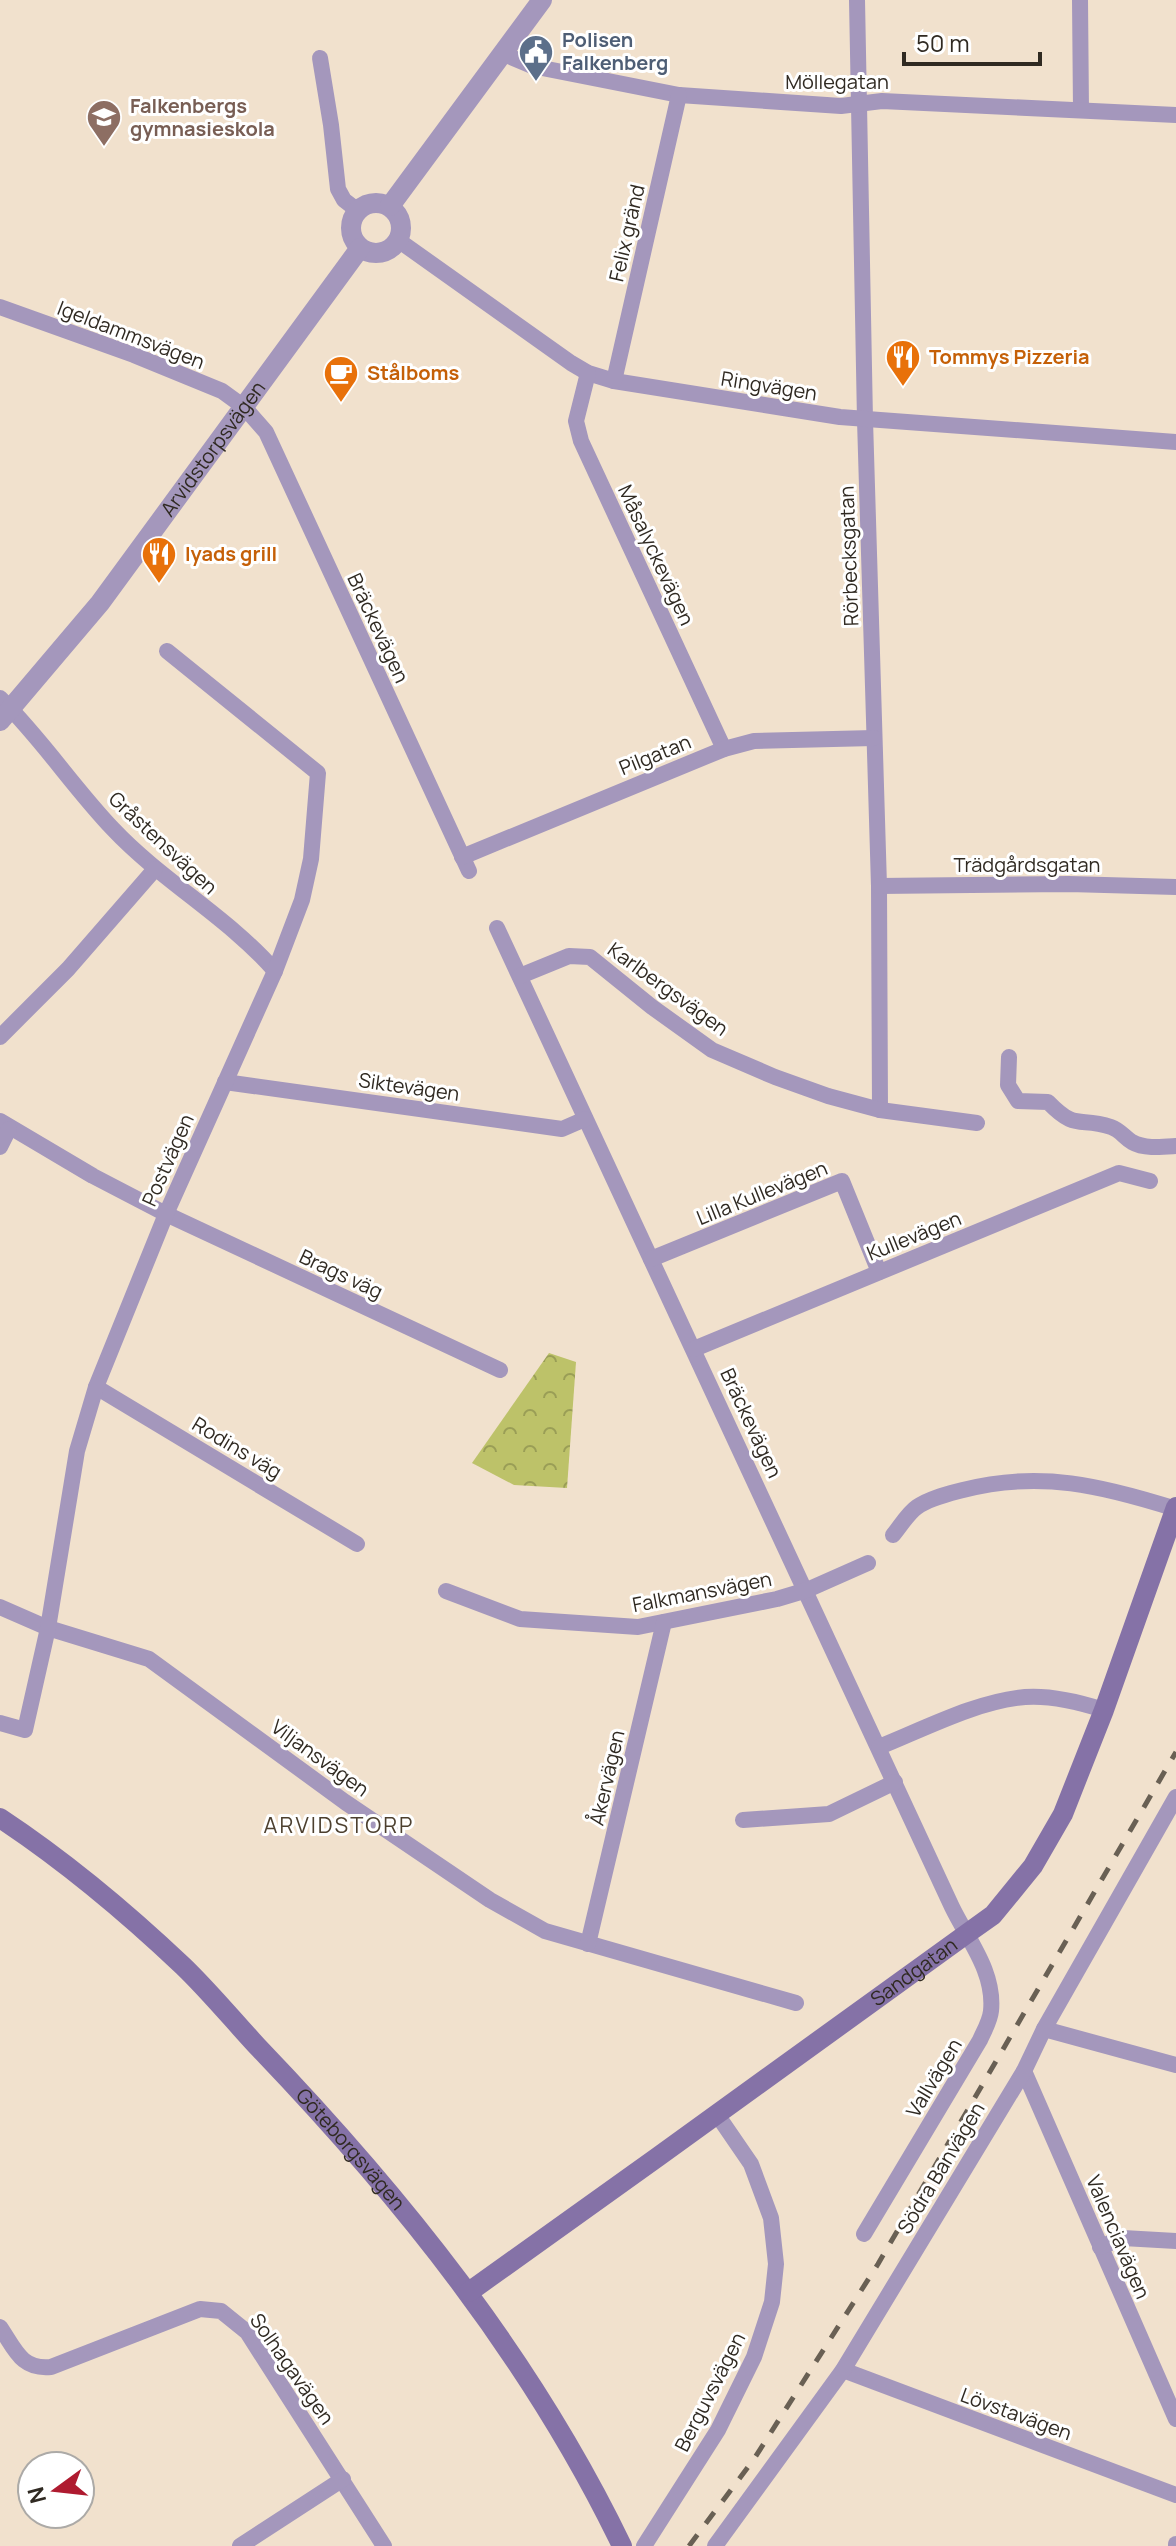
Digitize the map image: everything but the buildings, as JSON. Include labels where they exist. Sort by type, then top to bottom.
[{"type":"main road","name":"Sandgatan","points":[[469,2292],[993,1915],[1033,1866],[1063,1814],[1104,1710],[1176,1508]]},
{"type":"main road","name":"Göteborgsvägen","points":[[0,1818],[42,1846],[185,1968],[320,2111],[469,2292],[557,2423],[622,2546]]},
{"type":"street","points":[[390,206],[542,0]]},
{"type":"street","name":"Rörbecksgatan","points":[[857,0],[865,420],[879,886],[880,1110]]},
{"type":"street","points":[[1080,0],[1081,110]]},
{"type":"street","name":"Möllegatan","points":[[504,54],[532,66],[679,95],[827,105],[882,101],[1176,115]]},
{"type":"street","points":[[320,58],[338,189],[344,200],[357,210]]},
{"type":"street","name":"Felix gränd","points":[[614,381],[679,95]]},
{"type":"street","points":[[376,202],[390,206],[401,225],[398,240],[385,252],[360,248],[351,234],[350,226],[357,210],[376,202]]},
{"type":"street","name":"Ringvägen","points":[[398,240],[545,346],[588,373],[614,381],[865,420],[1176,442]]},
{"type":"street","name":"Arvidstorpsvägen","points":[[4,710],[100,603],[360,248]]},
{"type":"street","name":"Igeldammsvägen","points":[[0,307],[222,391],[244,407]]},
{"type":"street","name":"Måsalyckevägen","points":[[588,373],[576,421],[581,441],[724,749]]},
{"type":"street","name":"Bräckevägen","points":[[244,407],[266,432],[465,864]]},
{"type":"street","name":"Postvägen","points":[[0,1723],[25,1730],[48,1628],[77,1451],[96,1387],[166,1214],[275,971],[305,886],[311,859],[318,773],[167,651]]},
{"type":"street","name":"Gråstensvägen","points":[[4,710],[113,829],[155,869],[260,953],[275,971]]},
{"type":"street","name":"Pilgatan","points":[[465,864],[724,749],[754,741],[874,738]]},
{"type":"street","points":[[0,1037],[68,969],[155,869]]},
{"type":"street","name":"Trädgårdsgatan","points":[[879,886],[1069,884],[1176,887]]},
{"type":"street","name":"Bräckevägen","points":[[497,928],[965,1935]]},
{"type":"street","name":"Karlbergsvägen","points":[[520,976],[569,956],[590,957],[712,1050],[828,1096],[880,1110],[977,1123]]},
{"type":"street","points":[[1009,1057],[1008,1085],[1018,1101],[1048,1102],[1070,1122],[1105,1125],[1119,1130],[1132,1142],[1145,1146],[1176,1146]]},
{"type":"street","name":"Siktevägen","points":[[225,1082],[562,1129],[585,1119]]},
{"type":"street","points":[[0,1147],[4,1125],[166,1214]]},
{"type":"street","name":"Kullevägen","points":[[694,1349],[1119,1173],[1150,1181]]},
{"type":"street","name":"Lilla Kullevägen","points":[[651,1259],[842,1181],[879,1272]]},
{"type":"street","name":"Brags väg","points":[[166,1214],[500,1370]]},
{"type":"street","name":"Rodins väg","points":[[96,1387],[357,1544]]},
{"type":"street","points":[[893,1535],[916,1507],[943,1495],[979,1486],[1024,1481],[1107,1488],[1176,1508]]},
{"type":"street","name":"Falkmansvägen","points":[[446,1591],[520,1619],[638,1627],[807,1590],[868,1563]]},
{"type":"street","name":"Viljansvägen","points":[[0,1607],[48,1628],[149,1659],[345,1802],[490,1900],[545,1931],[796,2003]]},
{"type":"street","name":"Åkervägen","points":[[588,1944],[664,1622]]},
{"type":"street","points":[[879,1747],[990,1703],[1026,1697],[1070,1700],[1104,1710]]},
{"type":"street","points":[[743,1820],[829,1814],[895,1782]]},
{"type":"street","name":"Södra Banvägen","points":[[715,2546],[843,2370],[1024,2071],[1044,2029],[1176,1797]]},
{"type":"street","name":"Vallvägen","points":[[864,2234],[975,2049],[991,2013],[991,1991],[982,1962],[965,1935]]},
{"type":"street","points":[[1044,2029],[1176,2065]]},
{"type":"street","name":"Valenciavägen","points":[[1024,2071],[1176,2419]]},
{"type":"street","name":"Berguvsvägen","points":[[644,2546],[718,2430],[754,2357],[772,2302],[776,2264],[771,2218],[751,2164],[716,2113]]},
{"type":"street","points":[[1100,2247],[1123,2238],[1176,2241]]},
{"type":"street","name":"Solhagavägen","points":[[0,2327],[19,2356],[37,2368],[51,2367],[200,2309],[221,2311],[247,2332],[384,2546]]},
{"type":"street","name":"Lövstavägen","points":[[843,2370],[1176,2495]]},
{"type":"street","points":[[240,2546],[343,2479]]},
{"type":"green space","points":[[549,1353],[576,1362],[567,1488],[514,1485],[472,1463]]},
{"type":"railway","points":[[689,2546],[754,2459],[878,2264],[1176,1752]]},
{"type":"place","name":"Polisen Falkenberg","points":[[536,83]]},
{"type":"place","name":"Falkenbergs gymnasieskola","points":[[104,148]]},
{"type":"place","name":"Tommys Pizzeria","points":[[903,388]]},
{"type":"place","name":"Stålboms","points":[[341,404]]},
{"type":"place","name":"Iyads grill","points":[[159,585]]},
{"type":"district","name":"ARVIDSTORP","points":[[339,1825]]}]
